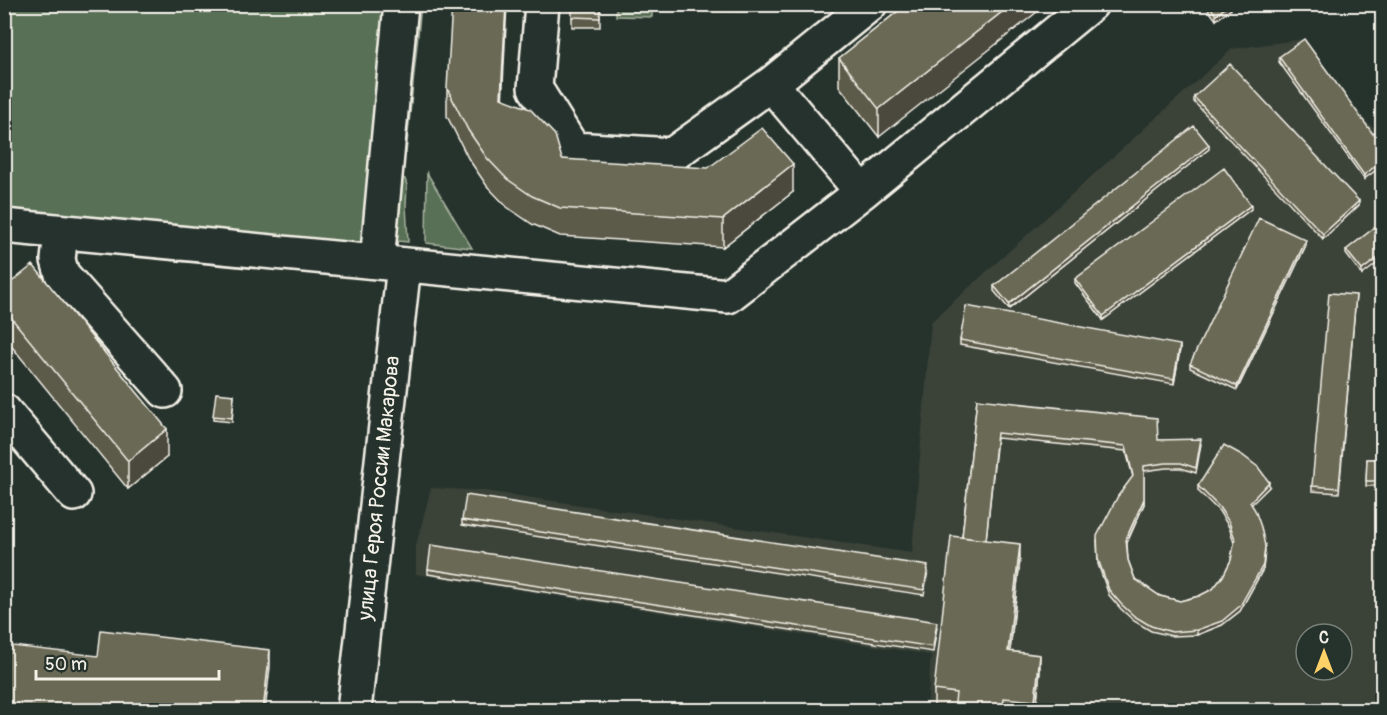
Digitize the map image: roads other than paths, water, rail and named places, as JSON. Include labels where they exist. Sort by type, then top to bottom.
[{"type":"street","name":"улица Героя России Макарова","points":[[354,711],[390,263],[400,4]]},
{"type":"street","points":[[542,4],[535,88],[573,149],[672,155],[771,84],[870,4]]},
{"type":"street","points":[[4,226],[728,296],[862,192],[1091,4]]},
{"type":"street","points":[[771,84],[862,192]]},
{"type":"street","points":[[61,232],[58,260],[62,273],[165,391]]},
{"type":"street","points":[[4,411],[74,494]]}]
